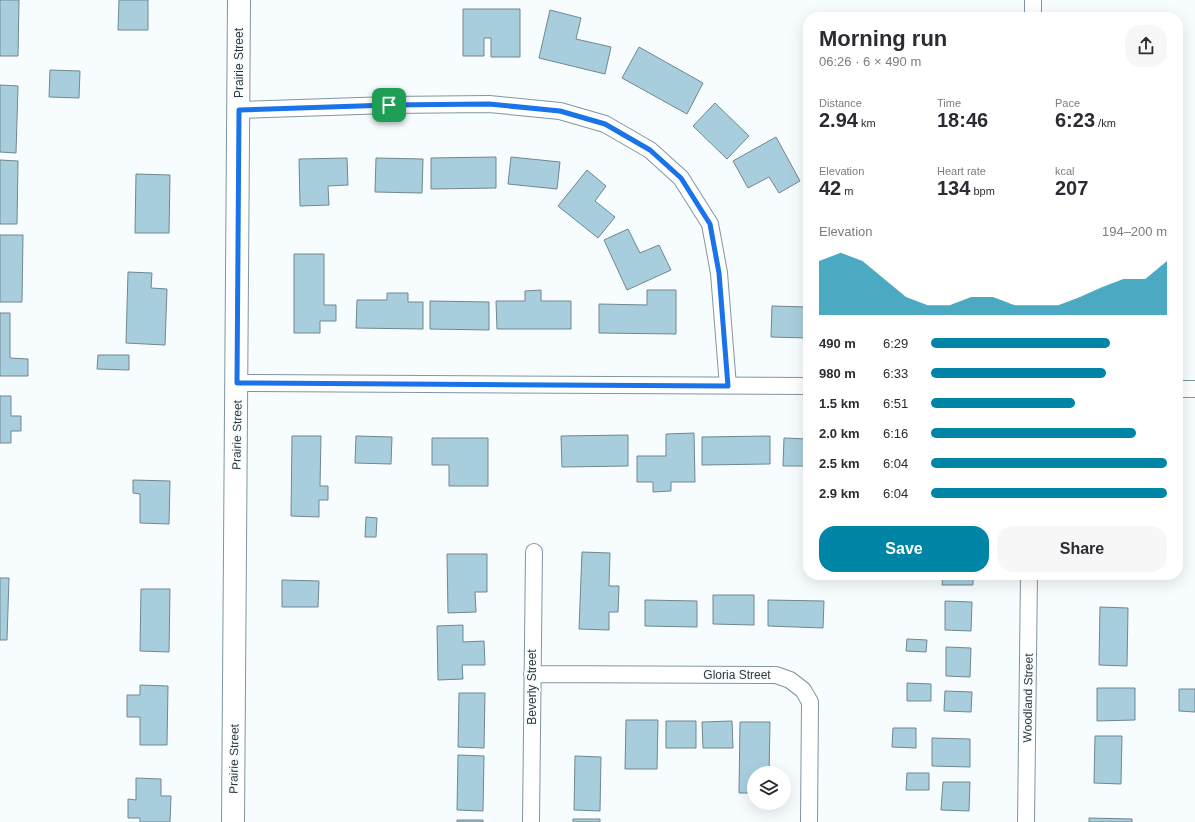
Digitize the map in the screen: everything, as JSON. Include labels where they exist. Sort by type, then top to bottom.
[{"type":"street","name":"Prairie Street","points":[[233,822],[239,0]]},
{"type":"street","points":[[1033,0],[1033,12]]},
{"type":"street","points":[[239,110],[389,105],[489,104],[560,111],[605,124],[644,146],[681,178],[710,224],[719,273],[728,386]]},
{"type":"street","points":[[237,383],[803,386]]},
{"type":"street","points":[[1183,389],[1195,389]]},
{"type":"street","name":"Beverly Street","points":[[531,822],[534,552]]},
{"type":"street","name":"Woodland Street","points":[[1026,822],[1029,580]]},
{"type":"street","name":"Gloria Street","points":[[532,674],[776,675],[790,680],[803,690],[810,702],[809,822]]},
{"type":"building","points":[[0,0],[19,0],[18,56],[0,56]]},
{"type":"building","points":[[119,0],[148,0],[148,30],[118,30]]},
{"type":"building","points":[[463,9],[520,9],[520,57],[491,57],[491,38],[484,38],[484,56],[463,56]]},
{"type":"building","points":[[550,10],[581,18],[576,39],[611,47],[605,74],[539,58]]},
{"type":"building","points":[[639,47],[703,83],[687,114],[622,78]]},
{"type":"building","points":[[50,70],[80,71],[79,98],[49,97]]},
{"type":"building","points":[[0,85],[18,86],[16,153],[0,152]]},
{"type":"building","points":[[715,103],[749,136],[727,159],[693,126]]},
{"type":"building","points":[[776,137],[800,181],[779,193],[769,177],[748,188],[733,161]]},
{"type":"building","points":[[496,157],[496,188],[431,189],[431,158]]},
{"type":"building","points":[[511,157],[560,162],[557,189],[508,184]]},
{"type":"building","points":[[347,158],[348,185],[328,186],[329,205],[300,206],[299,159]]},
{"type":"building","points":[[376,158],[423,159],[422,193],[375,192]]},
{"type":"building","points":[[0,160],[18,161],[17,224],[0,224]]},
{"type":"building","points":[[587,170],[606,186],[595,201],[615,217],[598,238],[558,206]]},
{"type":"building","points":[[136,174],[170,175],[169,233],[135,233]]},
{"type":"building","points":[[628,229],[640,253],[659,245],[671,270],[627,290],[604,240]]},
{"type":"building","points":[[0,235],[23,235],[22,302],[0,302]]},
{"type":"building","points":[[294,254],[324,254],[324,305],[336,305],[336,321],[320,321],[320,333],[294,333]]},
{"type":"building","points":[[128,272],[152,273],[151,288],[167,289],[165,345],[126,343]]},
{"type":"building","points":[[541,290],[541,301],[571,301],[571,329],[497,329],[496,301],[525,301],[525,291]]},
{"type":"building","points":[[647,290],[676,290],[676,334],[599,333],[599,304],[647,305]]},
{"type":"building","points":[[387,293],[408,293],[408,302],[423,302],[423,329],[356,328],[357,300],[387,300]]},
{"type":"building","points":[[430,301],[489,302],[489,330],[430,329]]},
{"type":"building","points":[[772,306],[803,307],[803,338],[771,337]]},
{"type":"building","points":[[0,313],[10,313],[10,358],[28,359],[28,376],[0,376]]},
{"type":"building","points":[[98,355],[129,355],[129,370],[97,369]]},
{"type":"building","points":[[0,396],[11,396],[11,416],[21,416],[21,431],[11,431],[11,443],[0,443]]},
{"type":"building","points":[[694,433],[695,482],[671,482],[671,491],[653,492],[653,482],[637,482],[637,456],[666,456],[666,434]]},
{"type":"building","points":[[628,435],[628,466],[562,467],[561,436]]},
{"type":"building","points":[[292,436],[321,436],[320,486],[328,486],[328,500],[319,500],[319,517],[291,516]]},
{"type":"building","points":[[356,436],[392,437],[391,464],[355,463]]},
{"type":"building","points":[[770,436],[770,464],[702,465],[702,437]]},
{"type":"building","points":[[432,438],[488,438],[488,486],[449,486],[449,465],[432,465]]},
{"type":"building","points":[[784,438],[803,439],[803,466],[783,466]]},
{"type":"building","points":[[133,480],[170,481],[169,524],[140,523],[140,494],[133,493]]},
{"type":"building","points":[[366,517],[377,518],[376,537],[365,537]]},
{"type":"building","points":[[582,552],[610,553],[609,586],[619,586],[618,612],[609,612],[609,630],[579,629]]},
{"type":"building","points":[[447,554],[487,554],[487,592],[475,592],[476,612],[448,613]]},
{"type":"building","points":[[0,578],[9,578],[7,640],[0,640]]},
{"type":"building","points":[[282,580],[319,581],[318,607],[282,607]]},
{"type":"building","points":[[942,580],[973,580],[973,585],[942,585]]},
{"type":"building","points":[[141,589],[170,589],[169,652],[140,651]]},
{"type":"building","points":[[713,595],[754,595],[754,625],[713,624]]},
{"type":"building","points":[[645,600],[697,601],[697,627],[645,626]]},
{"type":"building","points":[[768,600],[824,601],[823,628],[768,626]]},
{"type":"building","points":[[945,601],[972,602],[971,631],[945,630]]},
{"type":"building","points":[[1100,607],[1128,608],[1127,666],[1099,665]]},
{"type":"building","points":[[463,625],[463,642],[484,641],[485,665],[462,665],[463,679],[438,680],[437,626]]},
{"type":"building","points":[[907,639],[927,640],[926,652],[906,651]]},
{"type":"building","points":[[946,647],[971,648],[970,677],[946,676]]},
{"type":"building","points":[[907,683],[931,684],[931,701],[907,701]]},
{"type":"building","points":[[140,685],[168,686],[167,745],[140,745],[140,717],[127,717],[127,695],[140,695]]},
{"type":"building","points":[[1097,688],[1135,688],[1135,720],[1097,721]]},
{"type":"building","points":[[1179,689],[1195,689],[1195,712],[1179,711]]},
{"type":"building","points":[[945,691],[972,692],[971,712],[944,711]]},
{"type":"building","points":[[459,693],[485,693],[484,748],[458,747]]},
{"type":"building","points":[[626,720],[658,720],[657,769],[625,769]]},
{"type":"building","points":[[666,721],[696,721],[696,748],[666,748]]},
{"type":"building","points":[[732,721],[733,748],[703,748],[702,722]]},
{"type":"building","points":[[740,722],[770,722],[769,766],[747,766],[747,793],[739,793]]},
{"type":"building","points":[[893,728],[916,728],[916,748],[892,747]]},
{"type":"building","points":[[1095,736],[1122,736],[1121,784],[1094,783]]},
{"type":"building","points":[[932,738],[970,739],[970,767],[932,766]]},
{"type":"building","points":[[458,755],[484,756],[483,811],[457,810]]},
{"type":"building","points":[[575,756],[601,757],[600,811],[574,810]]},
{"type":"building","points":[[907,773],[929,773],[929,790],[906,790]]},
{"type":"building","points":[[136,778],[161,779],[161,796],[171,796],[170,822],[140,822],[140,818],[128,818],[128,799],[136,800]]},
{"type":"building","points":[[943,782],[970,782],[969,811],[941,810]]},
{"type":"building","points":[[1089,818],[1132,819],[1132,822],[1089,822]]},
{"type":"building","points":[[573,819],[600,819],[600,822],[573,822]]},
{"type":"building","points":[[457,820],[483,820],[483,822],[457,822]]},
{"type":"route","points":[[489,104],[560,111],[605,124],[650,150],[681,178],[710,224],[719,273],[728,386],[237,383],[239,110],[389,105],[489,104]]}]
